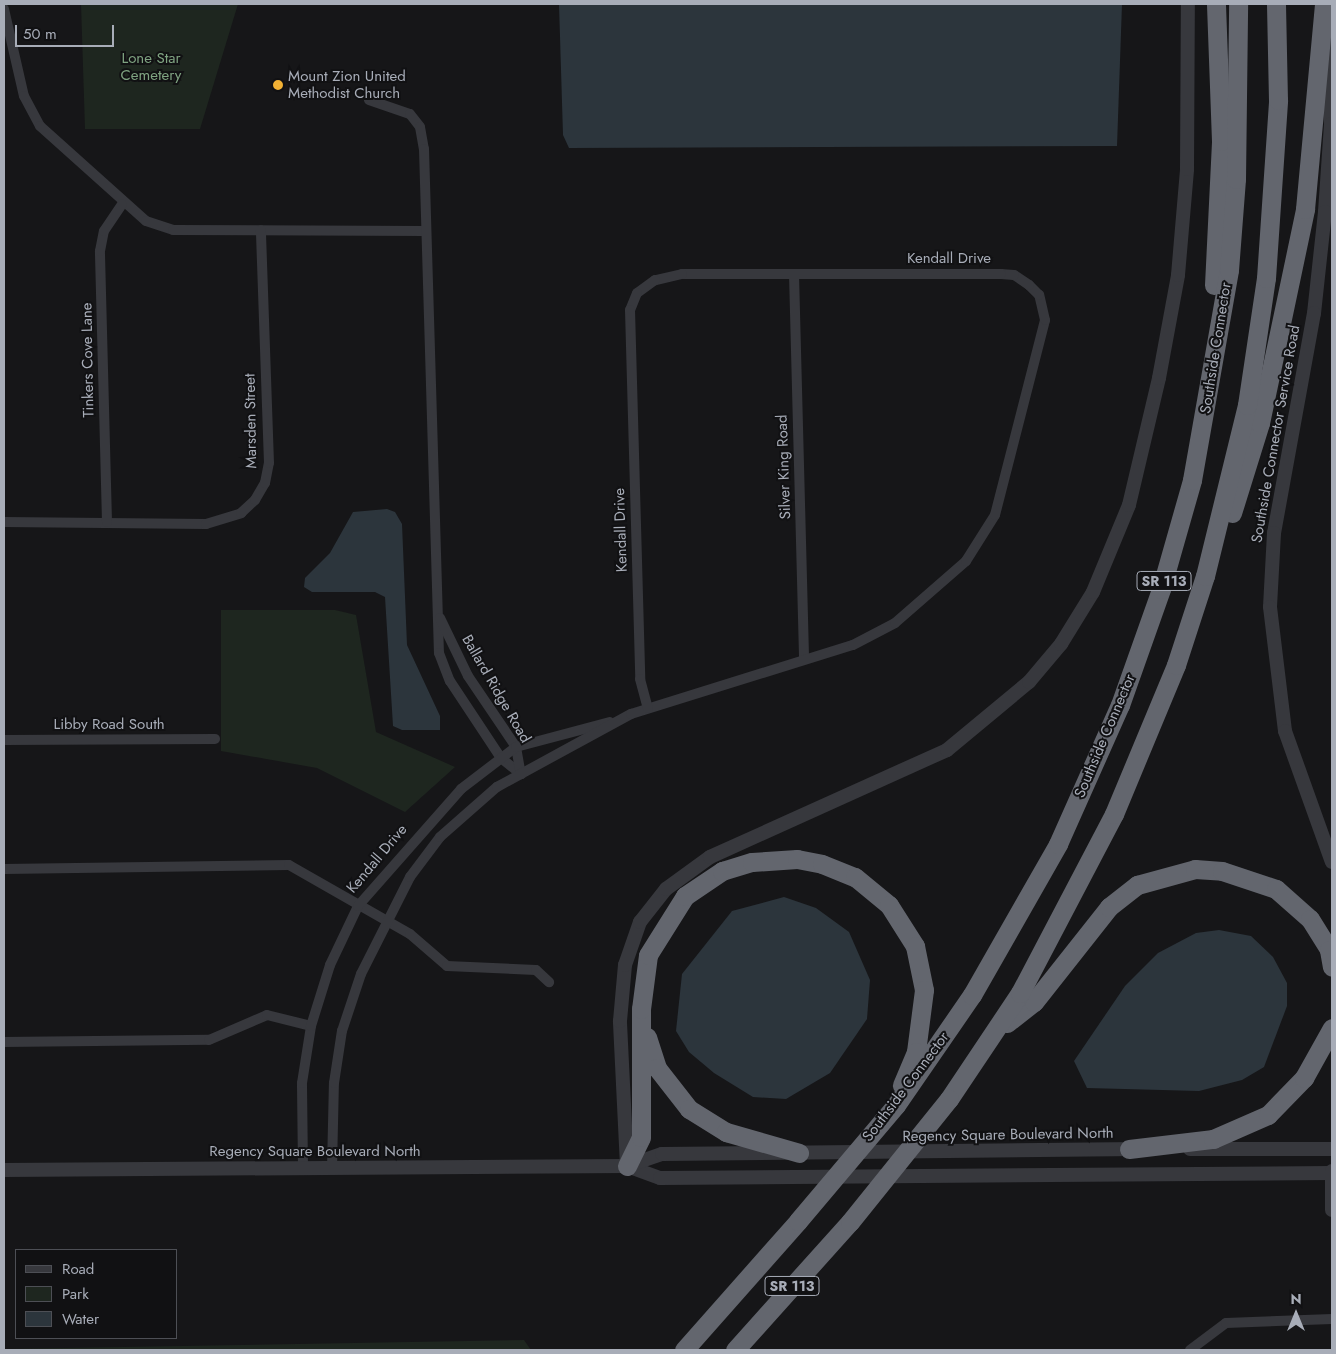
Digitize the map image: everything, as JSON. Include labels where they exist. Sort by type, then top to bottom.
[{"type":"highway","points":[[1177,534],[1213,304],[1219,229],[1216,4]]},
{"type":"highway","name":"Southside Connector","points":[[684,1350],[798,1221],[898,1101],[972,995],[1058,844],[1120,705],[1177,534],[1217,355],[1229,270],[1236,179],[1238,4]]},
{"type":"highway","name":"SR 113","points":[[734,1350],[850,1222],[949,1099],[998,1030],[1114,814],[1176,665],[1205,576],[1247,405],[1266,278],[1278,100],[1276,4]]},
{"type":"highway","points":[[1205,576],[1244,485],[1288,299],[1314,146],[1325,4]]},
{"type":"highway","points":[[627,1166],[641,1137],[641,1009],[648,955],[685,896],[722,871],[752,862],[797,859],[822,864],[855,877],[889,905],[915,946],[924,990],[923,1022],[898,1101]]},
{"type":"highway","points":[[998,1030],[1034,1002],[1109,907],[1138,885],[1167,874],[1222,870],[1276,889],[1310,919],[1329,950],[1332,966]]},
{"type":"highway","points":[[641,1009],[657,1068],[690,1109],[726,1132],[799,1153]]},
{"type":"highway","points":[[1129,1149],[1212,1139],[1268,1115],[1304,1078],[1332,1028]]},
{"type":"street","points":[[627,1166],[620,1030],[624,965],[640,922],[666,889],[710,857],[946,750],[1029,682],[1061,644],[1093,592],[1128,505],[1159,378],[1178,275],[1187,169],[1188,4]]},
{"type":"street","name":"Southside Connector Service Road","points":[[1325,4],[1332,71],[1325,212],[1314,313],[1274,533],[1270,607],[1285,731],[1332,862]]},
{"type":"street","points":[[4,9],[30,111],[122,204],[146,222],[173,230],[425,231]]},
{"type":"street","points":[[369,100],[396,106],[420,128],[438,614]]},
{"type":"street","name":"Tinkers Cove Lane","points":[[107,522],[100,251],[104,231],[122,204]]},
{"type":"street","name":"Marsden Street","points":[[4,522],[206,524],[227,519],[240,513],[265,483],[269,463],[261,230]]},
{"type":"street","name":"Kendall Drive","points":[[332,1168],[334,1083],[342,1031],[361,974],[385,919],[440,837],[476,803],[521,774],[625,718],[648,708],[853,645],[894,623],[966,561],[995,515],[1046,320],[1039,295],[1014,275],[682,274],[655,280],[637,293],[630,310],[640,679],[648,708]]},
{"type":"street","name":"Silver King Road","points":[[794,274],[804,659]]},
{"type":"street","name":"Ballard Ridge Road","points":[[438,614],[468,676],[516,747],[521,774]]},
{"type":"street","name":"Ballard Ridge Road","points":[[438,614],[439,653],[450,680],[501,758],[521,774]]},
{"type":"street","name":"Kendall Drive","points":[[303,1168],[302,1083],[311,1026],[330,965],[358,906],[427,824],[516,747],[625,718]]},
{"type":"street","name":"Libby Road South","points":[[4,740],[215,739]]},
{"type":"street","points":[[4,869],[289,865],[358,906],[385,919],[447,966],[536,970],[548,982]]},
{"type":"street","points":[[4,1042],[209,1040],[267,1015],[311,1026]]},
{"type":"street","name":"Regency Square Boulevard North","points":[[4,1170],[627,1166],[662,1154],[1129,1149],[1332,1149]]},
{"type":"street","name":"Regency Square Boulevard North","points":[[627,1166],[660,1178],[1332,1173]]},
{"type":"street","points":[[1332,1173],[1332,1210]]},
{"type":"street","points":[[1190,1350],[1226,1323],[1332,1318]]},
{"type":"green space","name":"Lone Star Cemetery","points":[[81,4],[238,4],[200,129],[85,129]]},
{"type":"green space","points":[[221,610],[335,610],[356,615],[376,732],[455,767],[405,812],[317,768],[221,751]]},
{"type":"green space","points":[[524,1340],[531,1350],[4,1350],[4,1349]]},
{"type":"water","points":[[559,4],[1122,4],[1117,146],[569,148],[563,135]]},
{"type":"water","points":[[387,509],[395,512],[402,524],[407,645],[440,716],[440,730],[402,730],[393,726],[385,597],[375,592],[312,592],[304,587],[305,578],[330,553],[353,512]]},
{"type":"water","points":[[784,897],[816,908],[849,932],[870,980],[867,1019],[830,1073],[786,1099],[753,1097],[714,1073],[689,1052],[676,1031],[682,974],[732,911]]},
{"type":"water","points":[[1219,930],[1251,936],[1273,957],[1287,983],[1287,1006],[1264,1067],[1242,1080],[1199,1091],[1087,1088],[1074,1061],[1125,986],[1158,953],[1196,933]]},
{"type":"place","name":"Mount Zion United Methodist Church","points":[[278,85]]}]
